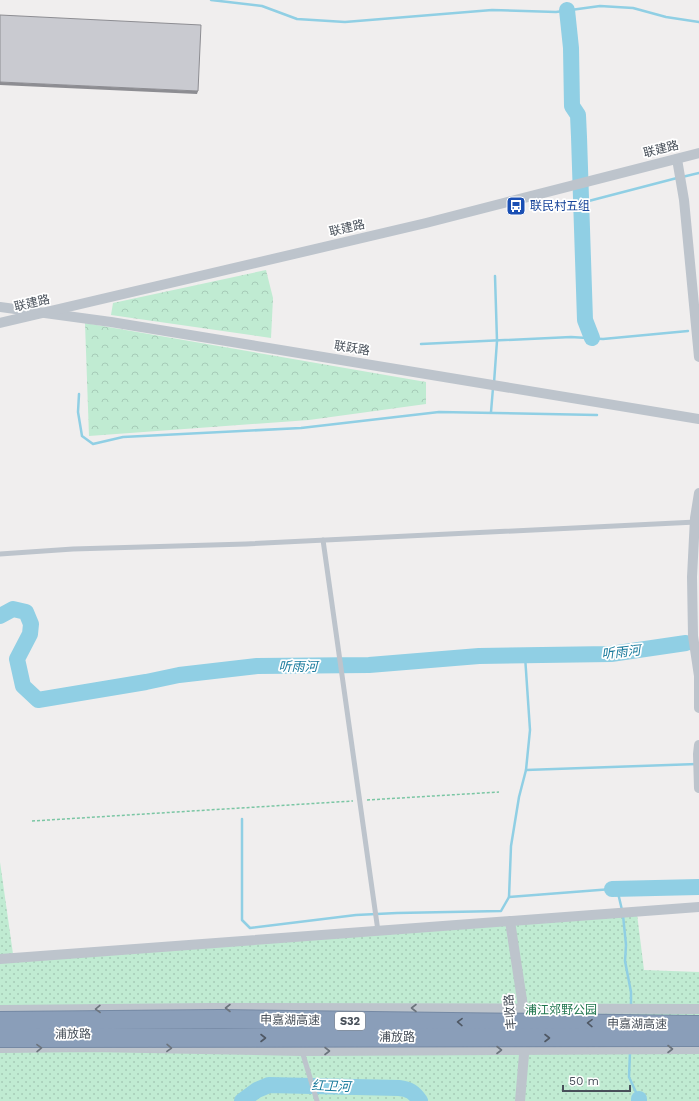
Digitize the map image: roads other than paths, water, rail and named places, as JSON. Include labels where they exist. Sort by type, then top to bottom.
[{"type":"highway","name":"申嘉湖高速","points":[[0,1021],[220,1019],[699,1025]]},
{"type":"highway","name":"申嘉湖高速","points":[[0,1038],[699,1037]]},
{"type":"street","name":"联建路","points":[[0,323],[426,222],[699,153]]},
{"type":"street","points":[[677,159],[695,278],[699,357]]},
{"type":"street","name":"联跃路","points":[[0,307],[48,312],[699,419]]},
{"type":"street","points":[[699,493],[692,577],[693,636],[698,661],[699,708]]},
{"type":"street","points":[[699,745],[699,788]]},
{"type":"street","points":[[0,959],[699,907]]},
{"type":"street","name":"丰收路","points":[[510,921],[524,1008],[525,1050],[520,1101]]},
{"type":"street","name":"浦放路","points":[[0,1010],[524,1008],[699,1009]]},
{"type":"street","name":"浦放路","points":[[0,1048],[92,1047],[302,1051],[699,1049]]},
{"type":"lane","points":[[0,554],[73,549],[323,540],[697,522]]},
{"type":"lane","points":[[323,540],[378,931]]},
{"type":"lane","points":[[302,1051],[316,1098]]},
{"type":"waterway","points":[[211,0],[262,6],[297,19],[345,22],[492,10],[556,12],[600,6],[633,8],[666,17],[699,22]]},
{"type":"waterway","points":[[567,10],[571,48],[572,106],[578,115],[585,320],[592,338]]},
{"type":"waterway","points":[[682,177],[699,173]]},
{"type":"waterway","points":[[581,203],[677,178]]},
{"type":"waterway","points":[[494,383],[497,341],[495,276]]},
{"type":"waterway","points":[[421,344],[571,337],[603,339],[688,331]]},
{"type":"waterway","points":[[491,412],[493,388]]},
{"type":"waterway","points":[[79,394],[78,412],[82,436],[93,444],[123,437],[301,428],[439,412],[597,415]]},
{"type":"waterway","name":"听雨河","points":[[0,616],[13,609],[26,612],[31,624],[30,634],[17,659],[23,686],[38,700],[179,675],[257,666],[369,665],[479,656],[611,654],[686,643]]},
{"type":"waterway","points":[[525,656],[530,730],[526,770],[519,797],[511,846],[509,897],[612,889],[618,893],[622,910]]},
{"type":"waterway","points":[[526,770],[697,764]]},
{"type":"waterway","points":[[242,819],[242,920],[250,928],[356,915],[501,911],[509,897]]},
{"type":"waterway","points":[[612,889],[699,887]]},
{"type":"waterway","points":[[623,915],[626,945],[625,961],[631,992],[631,1007]]},
{"type":"waterway","points":[[630,1052],[629,1077],[640,1101]]},
{"type":"waterway","name":"红卫河","points":[[242,1101],[257,1090],[269,1085],[399,1088],[406,1089],[416,1095],[420,1101]]},
{"type":"place","name":"联民村五组","points":[[516,206]]},
{"type":"park label","name":"浦江郊野公园","points":[[561,1010]]}]
